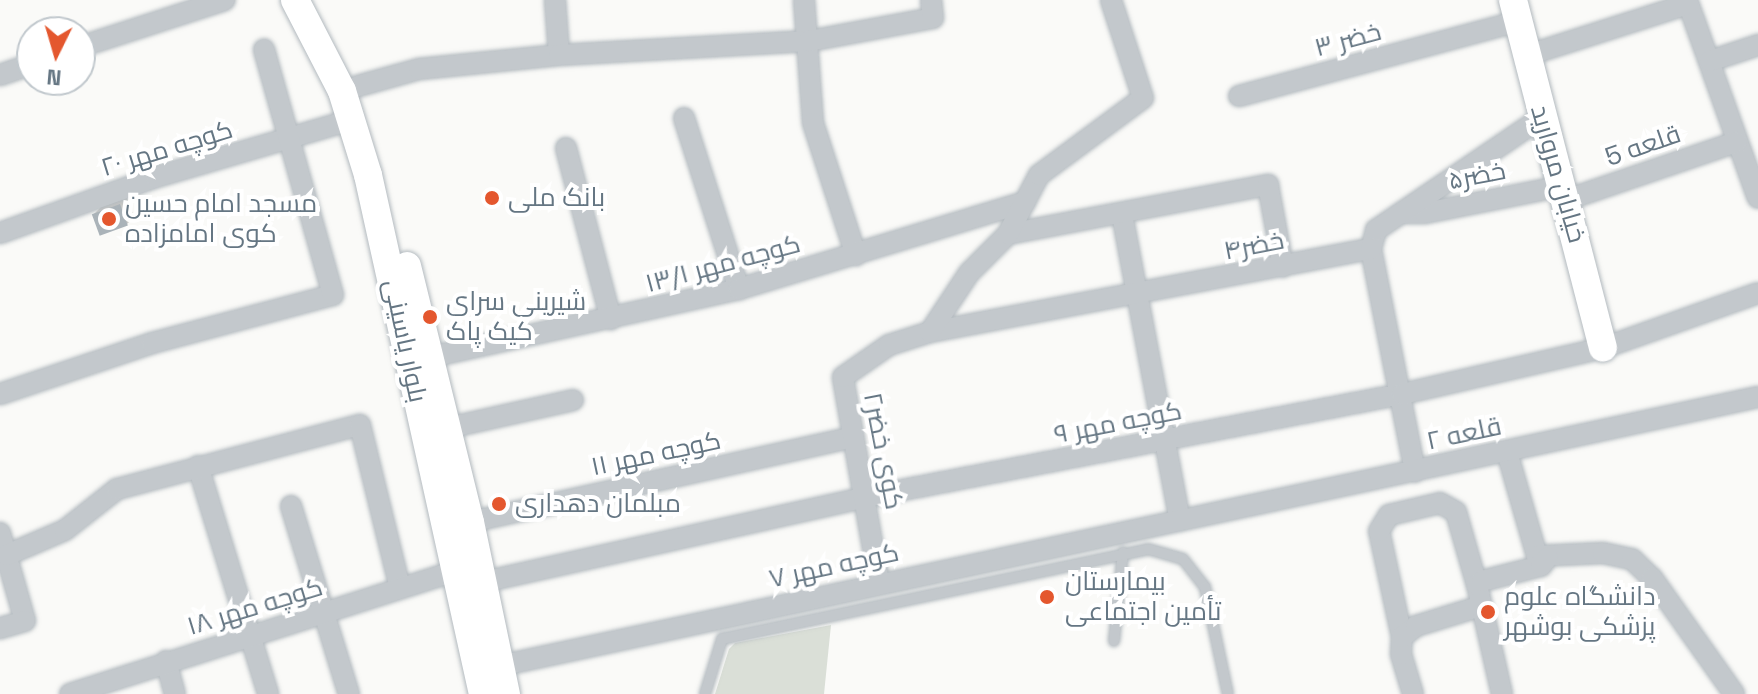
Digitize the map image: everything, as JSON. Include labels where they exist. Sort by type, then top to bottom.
[{"type":"main road","name":"بلوار یاسینی","points":[[295,0],[337,80],[368,175],[483,694]]},
{"type":"main road","name":"بلوار یاسینی","points":[[316,0],[358,86],[384,171],[470,522],[506,694]]},
{"type":"main road","name":"خیابان مروارید","points":[[1515,11],[1603,348]]},
{"type":"street","points":[[96,42],[225,0]]},
{"type":"street","points":[[555,0],[559,55]]},
{"type":"street","points":[[804,0],[813,123],[856,255]]},
{"type":"street","points":[[358,86],[419,69],[559,55],[809,41],[933,18],[931,0]]},
{"type":"street","points":[[930,332],[969,273],[1008,234],[1039,175],[1143,98],[1111,0]]},
{"type":"street","points":[[1525,56],[1688,2],[1758,198]]},
{"type":"street","name":"خضر ۳","points":[[1239,96],[1515,11]]},
{"type":"street","points":[[1710,61],[1758,45]]},
{"type":"street","points":[[0,394],[152,343],[333,295],[264,50]]},
{"type":"street","points":[[1415,472],[1371,249],[1376,230],[1542,117]]},
{"type":"street","points":[[684,118],[739,289]]},
{"type":"street","name":"کوچه مهر ۲۰","points":[[0,233],[156,177],[351,120]]},
{"type":"street","name":"قلعه 5","points":[[1564,193],[1736,142]]},
{"type":"street","points":[[566,148],[611,319]]},
{"type":"street","points":[[1008,234],[1268,185],[1283,267]]},
{"type":"street","name":"خضر۵","points":[[1401,213],[1425,213],[1564,193]]},
{"type":"street","name":"کوچه مهر ۱۳/۱","points":[[430,357],[739,289],[1025,202]]},
{"type":"street","points":[[1122,214],[1180,521]]},
{"type":"street","name":"خضر۴","points":[[843,377],[889,345],[930,332],[1138,296],[1371,249]]},
{"type":"street","name":"کوچه مهر ۹","points":[[483,582],[866,497],[1402,394],[1603,348],[1758,293]]},
{"type":"street","name":"کوی خضر۲","points":[[843,377],[879,582]]},
{"type":"street","name":"قلعه ۲","points":[[1180,521],[1758,397]]},
{"type":"street","points":[[447,428],[573,400]]},
{"type":"street","points":[[7,555],[65,530],[117,489],[360,425],[400,588]]},
{"type":"street","name":"کوچه مهر ۱۱","points":[[470,522],[854,437]]},
{"type":"street","points":[[1507,452],[1537,556],[1603,553],[1632,559],[1652,578],[1734,694]]},
{"type":"street","points":[[198,466],[268,694]]},
{"type":"street","points":[[1413,694],[1401,654],[1402,637],[1379,531],[1389,515],[1440,503],[1456,512],[1477,585],[1502,694]]},
{"type":"street","points":[[291,506],[349,694]]},
{"type":"street","name":"کوچه مهر ۷","points":[[499,666],[879,582],[1180,521]]},
{"type":"street","points":[[0,533],[25,621],[0,628]]},
{"type":"street","points":[[1477,585],[1482,581],[1541,566],[1548,557]]},
{"type":"street","name":"کوچه مهر ۱۸","points":[[75,693],[166,661],[251,638],[456,571]]},
{"type":"street","points":[[1402,637],[1416,626],[1481,606]]},
{"type":"street","points":[[166,661],[175,694]]},
{"type":"lane","points":[[705,694],[722,639],[1123,552],[1165,551],[1183,559],[1205,587],[1228,694]]},
{"type":"lane","points":[[1114,641],[1123,552]]},
{"type":"shaded area","points":[[831,625],[824,694],[715,694],[729,649],[735,643]]},
{"type":"building","name":"مسجد امام حسین کوی امامزاده","points":[[120,204],[128,226],[100,236],[92,214]]},
{"type":"place","name":"بانک ملی","points":[[492,198]]},
{"type":"place","name":"مسجد امام حسین کوی امامزاده","points":[[109,219]]},
{"type":"place","name":"شیرینی سرای کیک پاک","points":[[430,317]]},
{"type":"place","name":"مبلمان دهداری","points":[[499,504]]},
{"type":"place","name":"بیمارستان تأمین اجتماعی","points":[[1047,597]]},
{"type":"place","name":"دانشگاه علوم پزشکی بوشهر","points":[[1488,612]]}]
